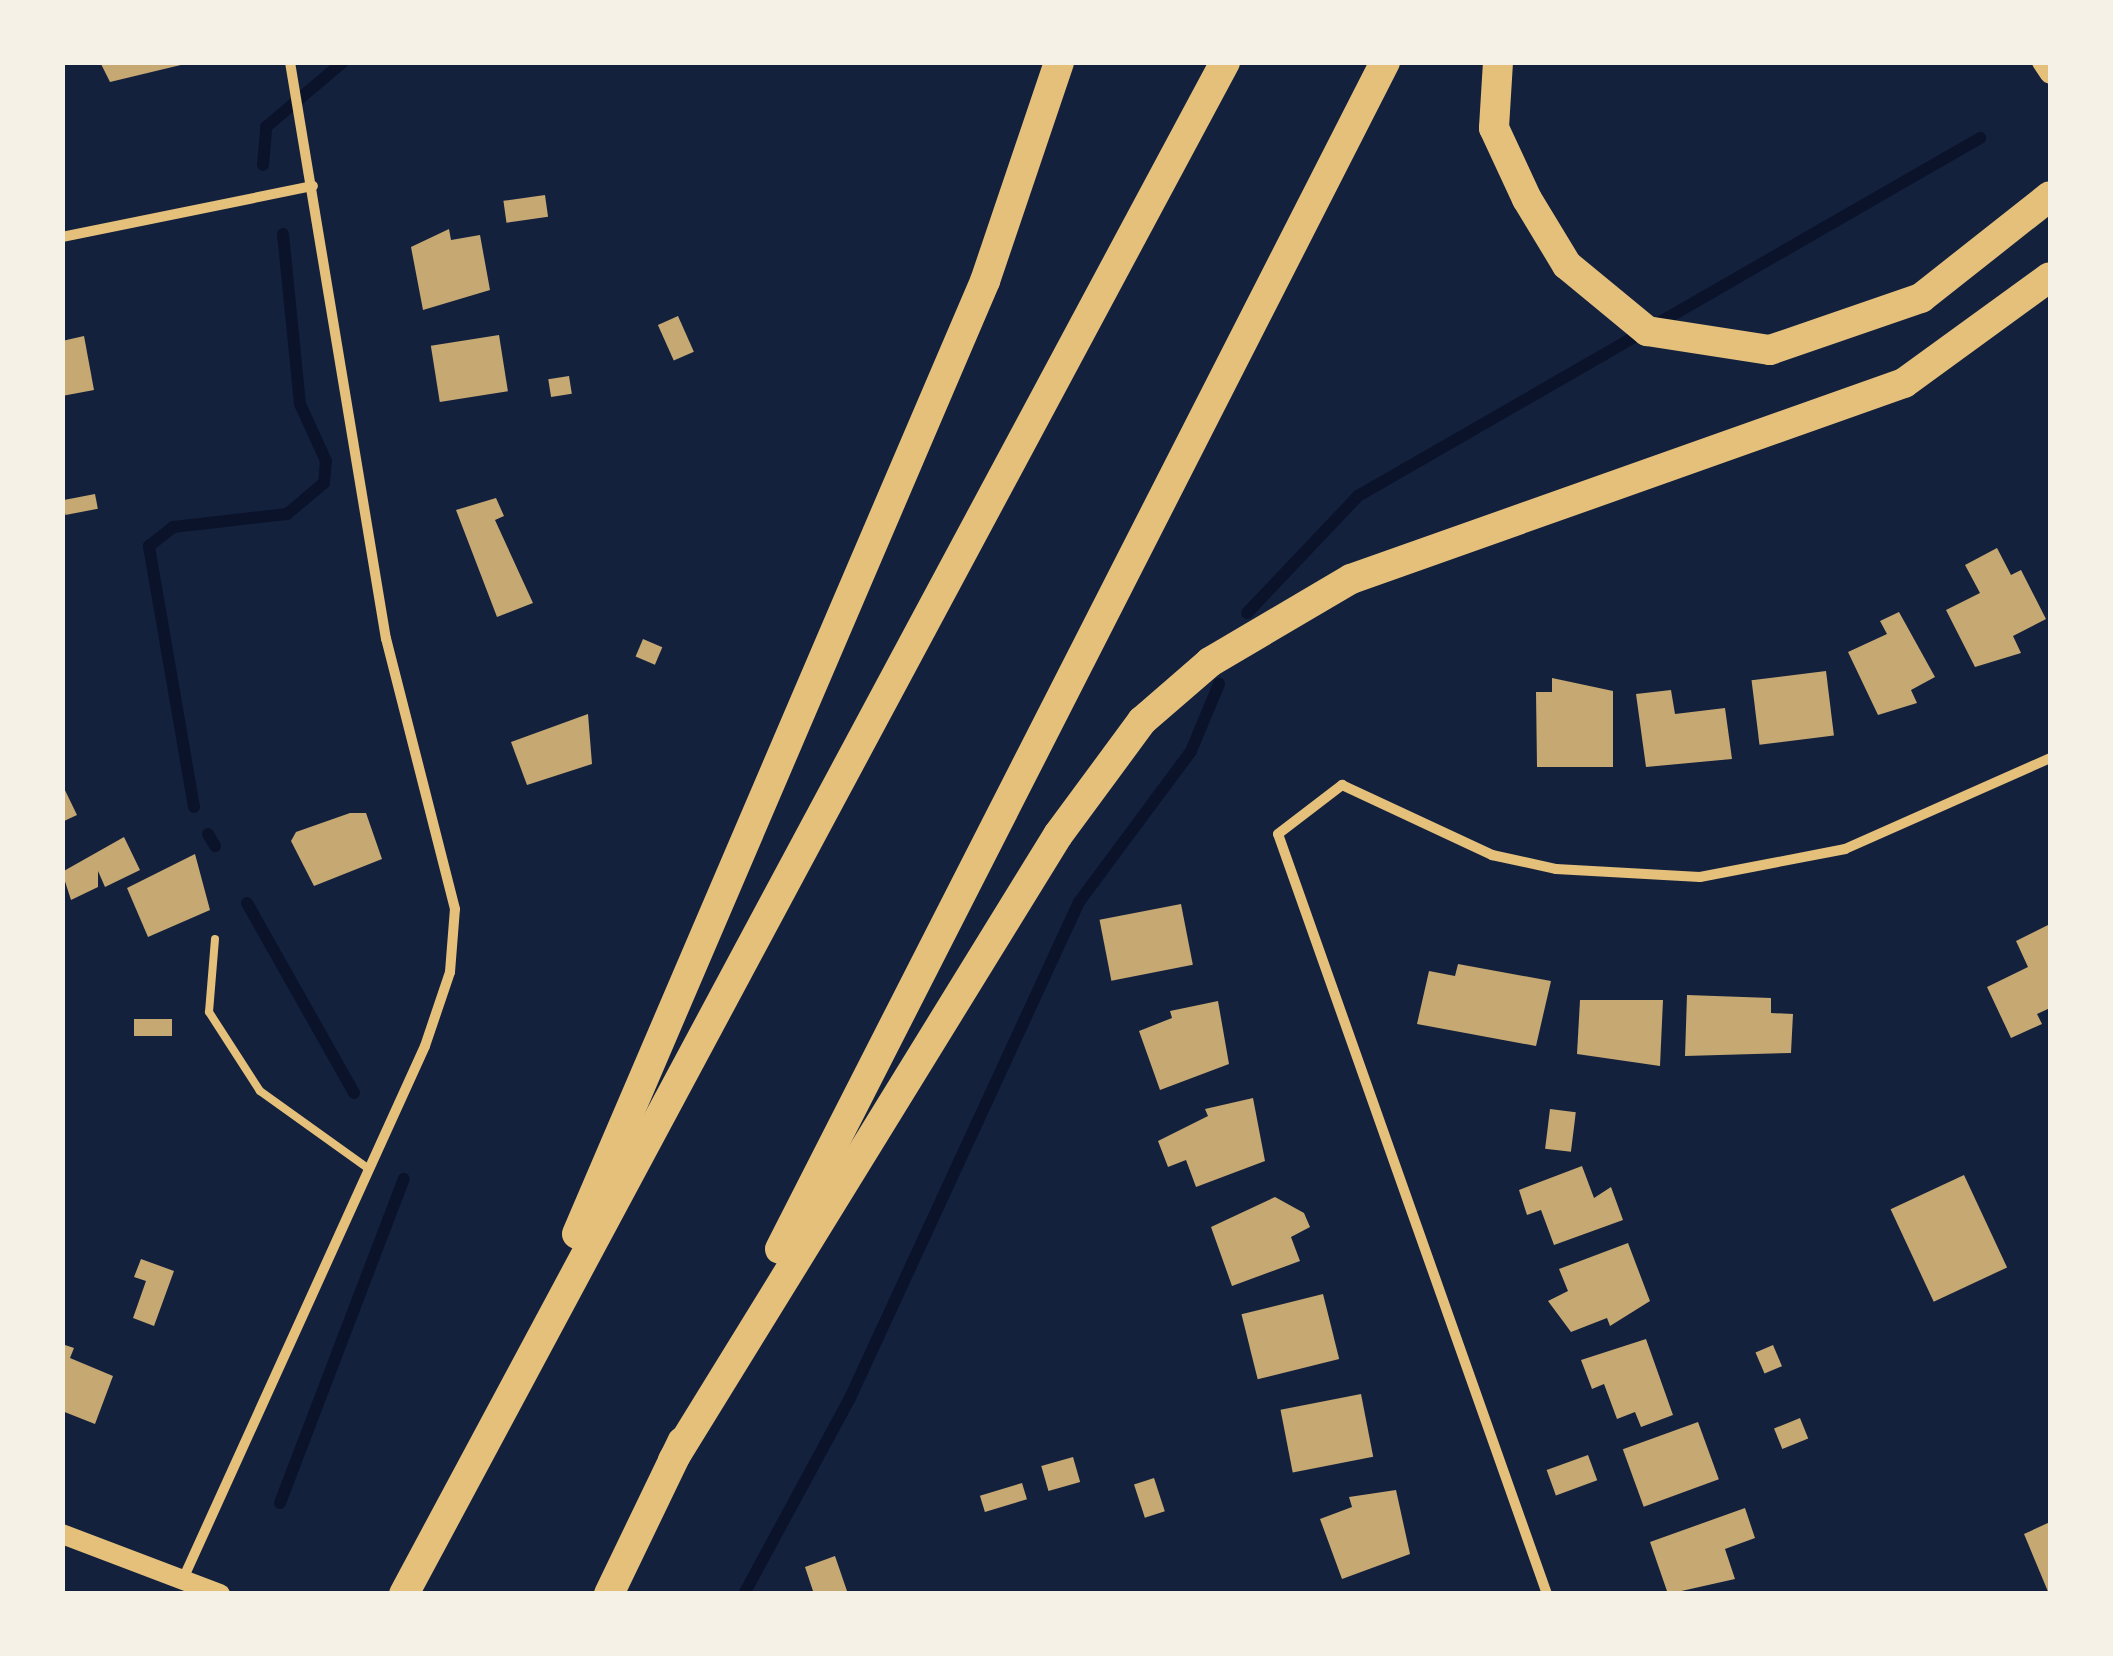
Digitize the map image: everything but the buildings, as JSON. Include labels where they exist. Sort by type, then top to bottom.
[{"type":"highway","points":[[504,1407],[978,298],[1059,62]]},
{"type":"highway","points":[[404,1594],[1226,62]]},
{"type":"highway","points":[[609,1594],[673,1460],[1385,62]]},
{"type":"highway","points":[[1498,62],[1494,128],[1527,199],[1567,265],[1648,331],[1770,350],[1921,298],[2050,196]]},
{"type":"highway","points":[[673,1460],[1058,835],[1142,721],[1210,662],[1351,578],[1904,383],[2050,277]]},
{"type":"main road","points":[[2042,62],[2050,74]]},
{"type":"main road","points":[[62,1534],[220,1594]]},
{"type":"street","points":[[184,1579],[369,1170],[450,972],[455,909],[386,639],[290,62]]},
{"type":"street","points":[[62,237],[312,186]]},
{"type":"street","points":[[1547,1594],[1278,834],[1342,786],[1492,854],[1556,870],[1700,877],[1845,849],[2050,758]]},
{"type":"lane","points":[[215,939],[208,1012],[260,1092],[369,1170]]},
{"type":"waterway","points":[[263,165],[266,127],[343,62]]},
{"type":"waterway","points":[[1247,613],[1358,496],[1980,138]]},
{"type":"waterway","points":[[194,807],[149,546],[173,527],[287,514],[324,483],[326,461],[300,404],[283,234]]},
{"type":"waterway","points":[[744,1594],[850,1398],[1079,902],[1191,751],[1219,684]]},
{"type":"waterway","points":[[208,834],[215,846]]},
{"type":"waterway","points":[[247,903],[354,1093]]},
{"type":"waterway","points":[[280,1503],[404,1179]]}]
